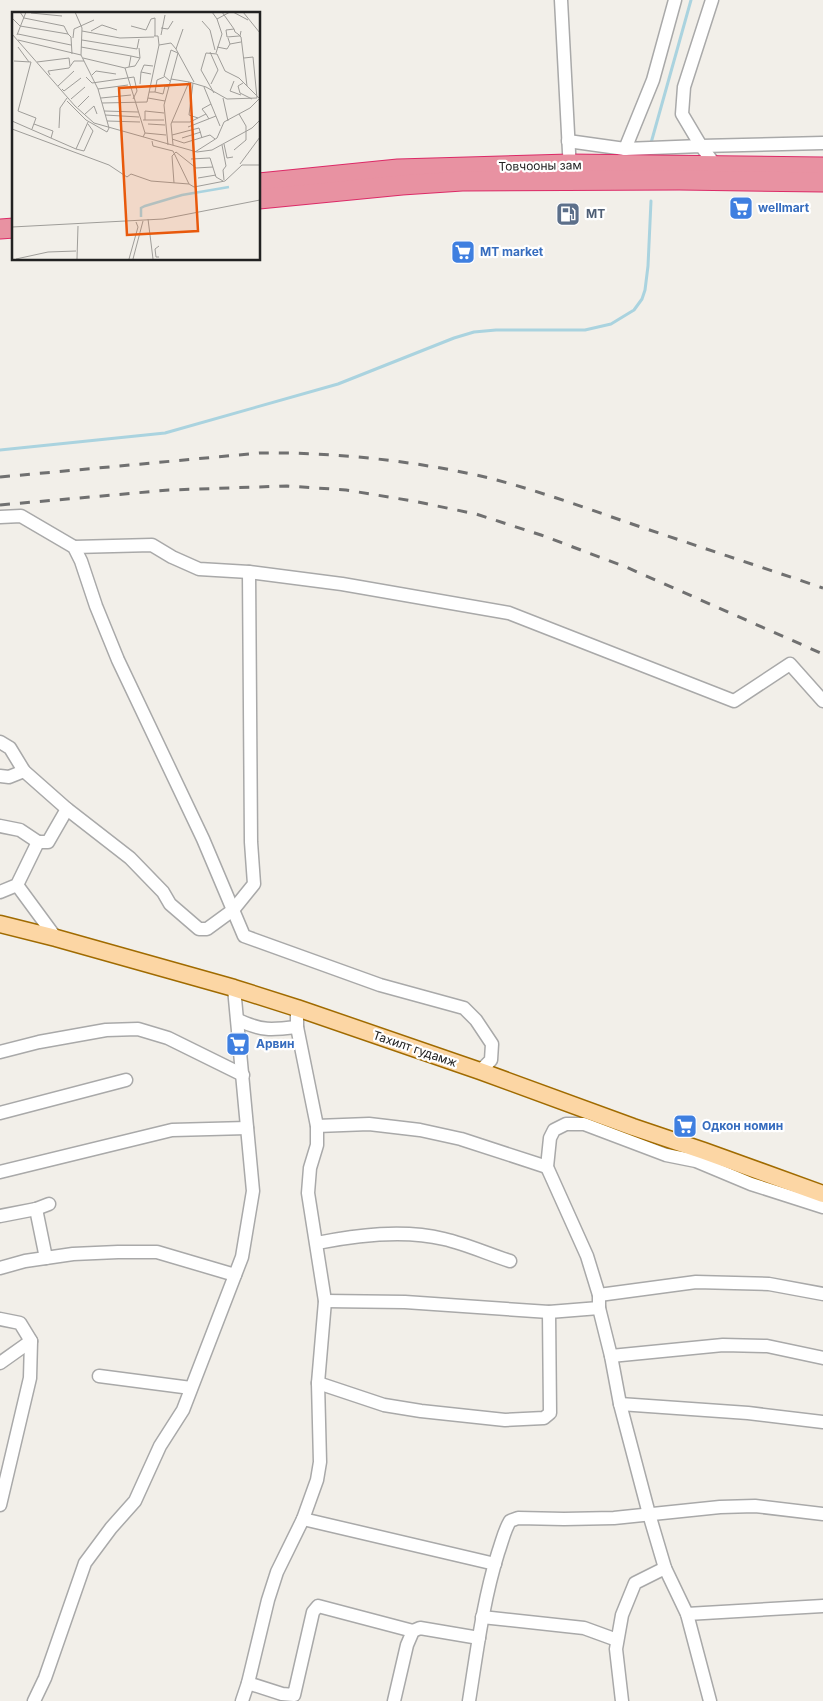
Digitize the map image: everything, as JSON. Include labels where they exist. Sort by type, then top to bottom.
[{"type":"highway","name":"Товчооны зам","points":[[260,199],[430,183],[570,173],[716,166],[823,167]]},
{"type":"highway","name":"Товчооны зам","points":[[260,183],[398,169],[570,173],[679,180],[823,182]]},
{"type":"main road","name":"Тахилт гудамж","points":[[0,924],[234,988],[297,1008],[480,1071],[600,1122],[700,1156],[823,1194]]},
{"type":"street","points":[[561,0],[570,173]]},
{"type":"street","points":[[626,149],[653,80],[675,0]]},
{"type":"street","points":[[712,0],[684,87],[682,114],[701,146],[716,166]]},
{"type":"street","points":[[568,141],[626,149],[823,144]]},
{"type":"street","points":[[0,517],[21,516],[74,547],[152,545],[172,558],[199,569],[249,572],[342,584],[509,613],[734,701],[790,664],[823,701]]},
{"type":"street","points":[[74,547],[118,660],[203,839],[244,936],[380,984],[464,1008],[476,1020],[492,1044],[491,1060],[480,1071]]},
{"type":"street","points":[[0,742],[10,748],[24,771],[67,809],[130,858],[163,892],[170,904],[199,928],[207,929],[233,910],[254,884],[251,842],[249,572]]},
{"type":"street","points":[[0,776],[9,777],[24,771]]},
{"type":"street","points":[[0,826],[20,830],[38,842],[48,842],[67,809]]},
{"type":"street","points":[[0,892],[16,885],[38,842]]},
{"type":"street","points":[[16,885],[56,938]]},
{"type":"street","points":[[34,1701],[45,1678],[85,1563],[111,1528],[135,1501],[160,1446],[183,1410],[242,1257],[253,1191],[234,988]]},
{"type":"street","points":[[242,1701],[276,1572],[303,1519],[317,1480],[320,1462],[318,1383],[325,1301],[308,1192],[310,1168],[317,1145],[317,1126],[297,1027],[297,1008]]},
{"type":"street","points":[[238,1020],[256,1028],[276,1030],[297,1027]]},
{"type":"street","points":[[0,1052],[39,1042],[106,1030],[138,1029],[168,1038],[243,1075]]},
{"type":"street","points":[[0,1113],[126,1080]]},
{"type":"street","points":[[600,1122],[566,1124],[554,1130],[550,1138],[547,1167],[587,1256],[599,1302],[620,1404],[649,1514],[665,1568],[687,1614],[710,1701]]},
{"type":"street","points":[[317,1126],[369,1124],[420,1130],[461,1139],[547,1167]]},
{"type":"street","points":[[0,1172],[172,1130],[248,1128]]},
{"type":"street","points":[[700,1156],[751,1184],[823,1207]]},
{"type":"street","points":[[0,1216],[36,1209],[49,1204]]},
{"type":"street","points":[[36,1209],[46,1258]]},
{"type":"street","points":[[316,1243],[341,1238],[401,1234],[425,1235],[445,1239],[510,1261]]},
{"type":"street","points":[[0,1268],[25,1261],[72,1254],[157,1252],[235,1275]]},
{"type":"street","points":[[325,1301],[405,1302],[549,1312],[696,1282],[769,1284],[823,1294]]},
{"type":"street","points":[[318,1383],[384,1405],[505,1420],[544,1418],[550,1413],[549,1312]]},
{"type":"street","points":[[0,1318],[20,1323],[31,1341],[30,1378],[0,1505]]},
{"type":"street","points":[[0,1363],[31,1341]]},
{"type":"street","points":[[611,1356],[724,1345],[767,1346],[823,1358]]},
{"type":"street","points":[[100,1376],[191,1388]]},
{"type":"street","points":[[620,1404],[748,1413],[823,1422]]},
{"type":"street","points":[[468,1701],[482,1617],[495,1564],[506,1527],[510,1521],[518,1518],[614,1518],[720,1507],[755,1506],[823,1514]]},
{"type":"street","points":[[303,1519],[495,1564]]},
{"type":"street","points":[[622,1701],[616,1649],[622,1615],[635,1583],[665,1568]]},
{"type":"street","points":[[248,1683],[282,1694],[294,1695],[313,1612],[318,1606],[413,1631],[420,1628],[479,1638]]},
{"type":"street","points":[[687,1614],[823,1606]]},
{"type":"street","points":[[482,1617],[584,1628],[618,1640]]},
{"type":"street","points":[[394,1701],[407,1646],[413,1631]]},
{"type":"waterway","points":[[651,143],[691,0]]},
{"type":"waterway","points":[[0,450],[165,433],[338,384],[454,338],[474,332],[496,330],[585,330],[611,324],[634,310],[642,299],[645,290],[651,201]]},
{"type":"railway","points":[[0,477],[260,453],[317,454],[405,462],[462,472],[524,488],[823,588]]},
{"type":"railway","points":[[0,505],[169,490],[287,486],[346,490],[413,501],[476,514],[541,535],[626,567],[823,654]]},
{"type":"place","name":"wellmart","points":[[741,208]]},
{"type":"place","name":"МТ","points":[[568,214]]},
{"type":"place","name":"MT market","points":[[463,252]]},
{"type":"place","name":"Арвин","points":[[238,1044]]},
{"type":"place","name":"Одкон номин","points":[[685,1126]]}]
